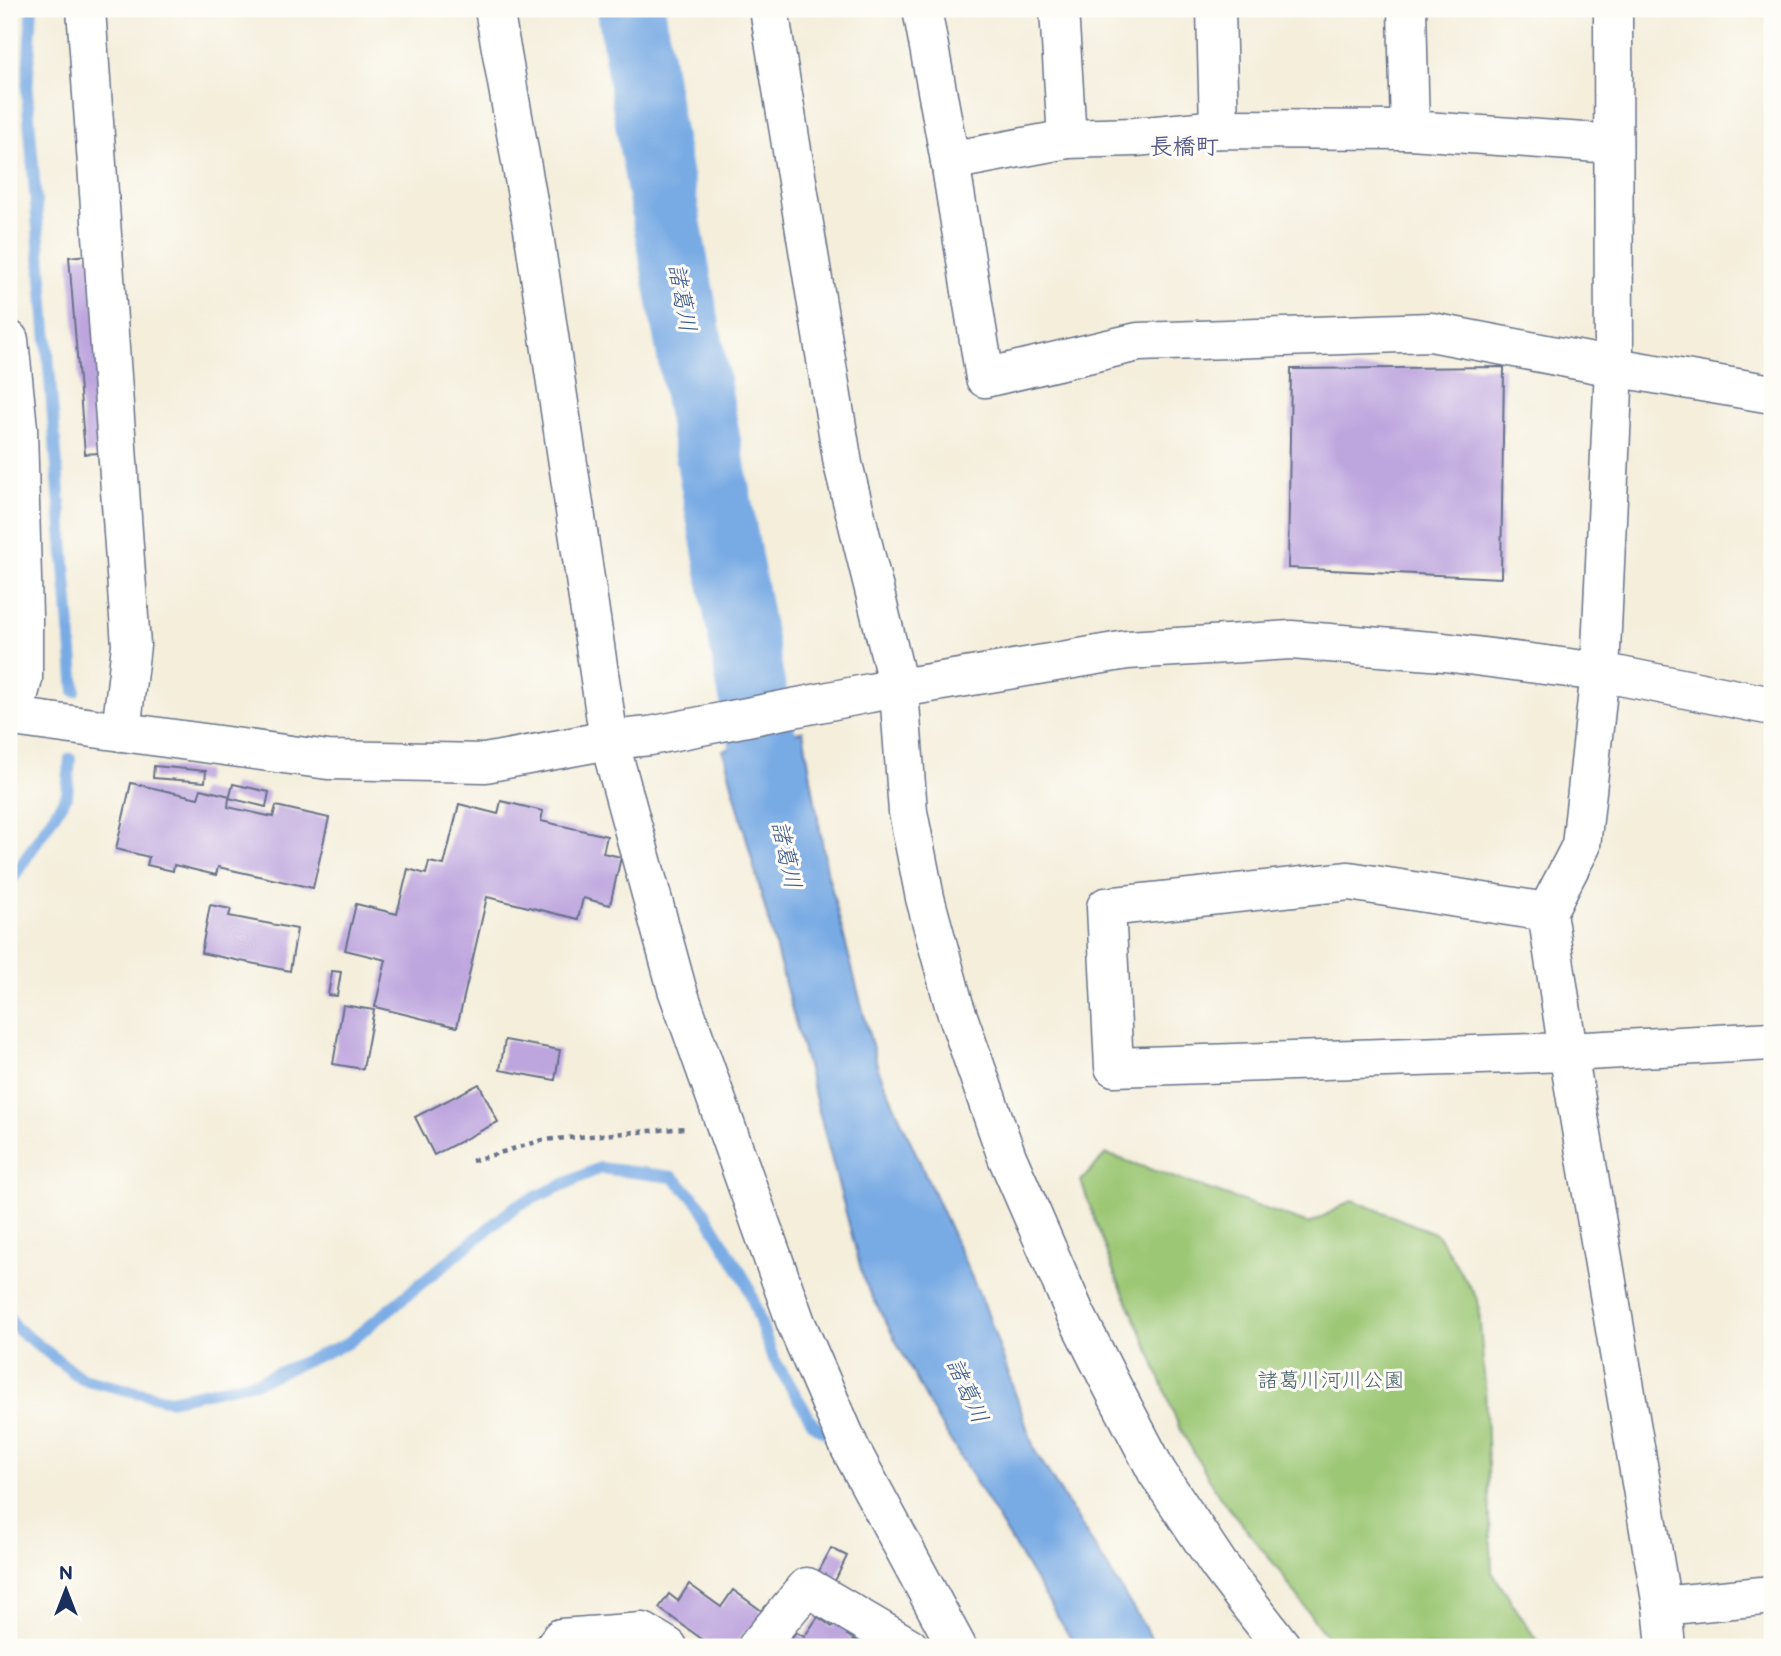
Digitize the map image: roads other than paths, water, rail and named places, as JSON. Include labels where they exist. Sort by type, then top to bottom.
[{"type":"street","points":[[86,9],[131,645],[121,732]]},
{"type":"street","points":[[494,9],[534,235],[609,740],[677,989],[796,1323],[850,1448],[957,1647]]},
{"type":"street","points":[[769,9],[843,464],[885,691],[925,898],[954,1005],[1007,1157],[1075,1314],[1157,1472],[1219,1565],[1282,1647]]},
{"type":"street","points":[[922,9],[985,378],[1138,342],[1431,332],[1614,368],[1772,394]]},
{"type":"street","points":[[1059,9],[1067,139]]},
{"type":"street","points":[[1216,9],[1220,129]]},
{"type":"street","points":[[1408,9],[1410,130]]},
{"type":"street","points":[[1613,9],[1614,368],[1600,672],[1581,846],[1547,912],[1568,1052],[1662,1606],[1666,1647]]},
{"type":"street","points":[[950,161],[1067,139],[1135,137],[1220,129],[1410,130],[1613,144]]},
{"type":"street","points":[[9,340],[18,428],[23,616],[23,680],[11,721],[121,732],[328,760],[485,763],[1127,650],[1291,640],[1444,652],[1600,672],[1772,706]]},
{"type":"street","points":[[1547,912],[1349,881],[1106,907],[1114,1067],[1568,1052],[1772,1041]]},
{"type":"street","points":[[757,1647],[807,1587],[909,1647]]},
{"type":"street","points":[[1662,1606],[1772,1595]]},
{"type":"street","points":[[554,1647],[561,1638],[643,1632],[668,1647]]},
{"type":"water","points":[[803,731],[827,871],[878,1069],[986,1309],[1035,1451],[1157,1647],[1076,1647],[936,1417],[864,1281],[723,750]]},
{"type":"waterway","points":[[32,9],[27,92],[75,691]]},
{"type":"waterway","name":"諸葛川","points":[[631,9],[652,140],[751,685],[782,833]]},
{"type":"waterway","points":[[9,884],[67,795],[70,759]]},
{"type":"waterway","points":[[9,1317],[15,1327],[82,1379],[169,1400],[259,1381],[348,1343],[516,1206],[600,1168],[673,1177],[699,1203],[747,1283],[772,1356],[814,1425],[829,1434]]},
{"type":"district","name":"長橋町","points":[[1184,147]]},
{"type":"park label","name":"諸葛川河川公園","points":[[1331,1380]]}]
